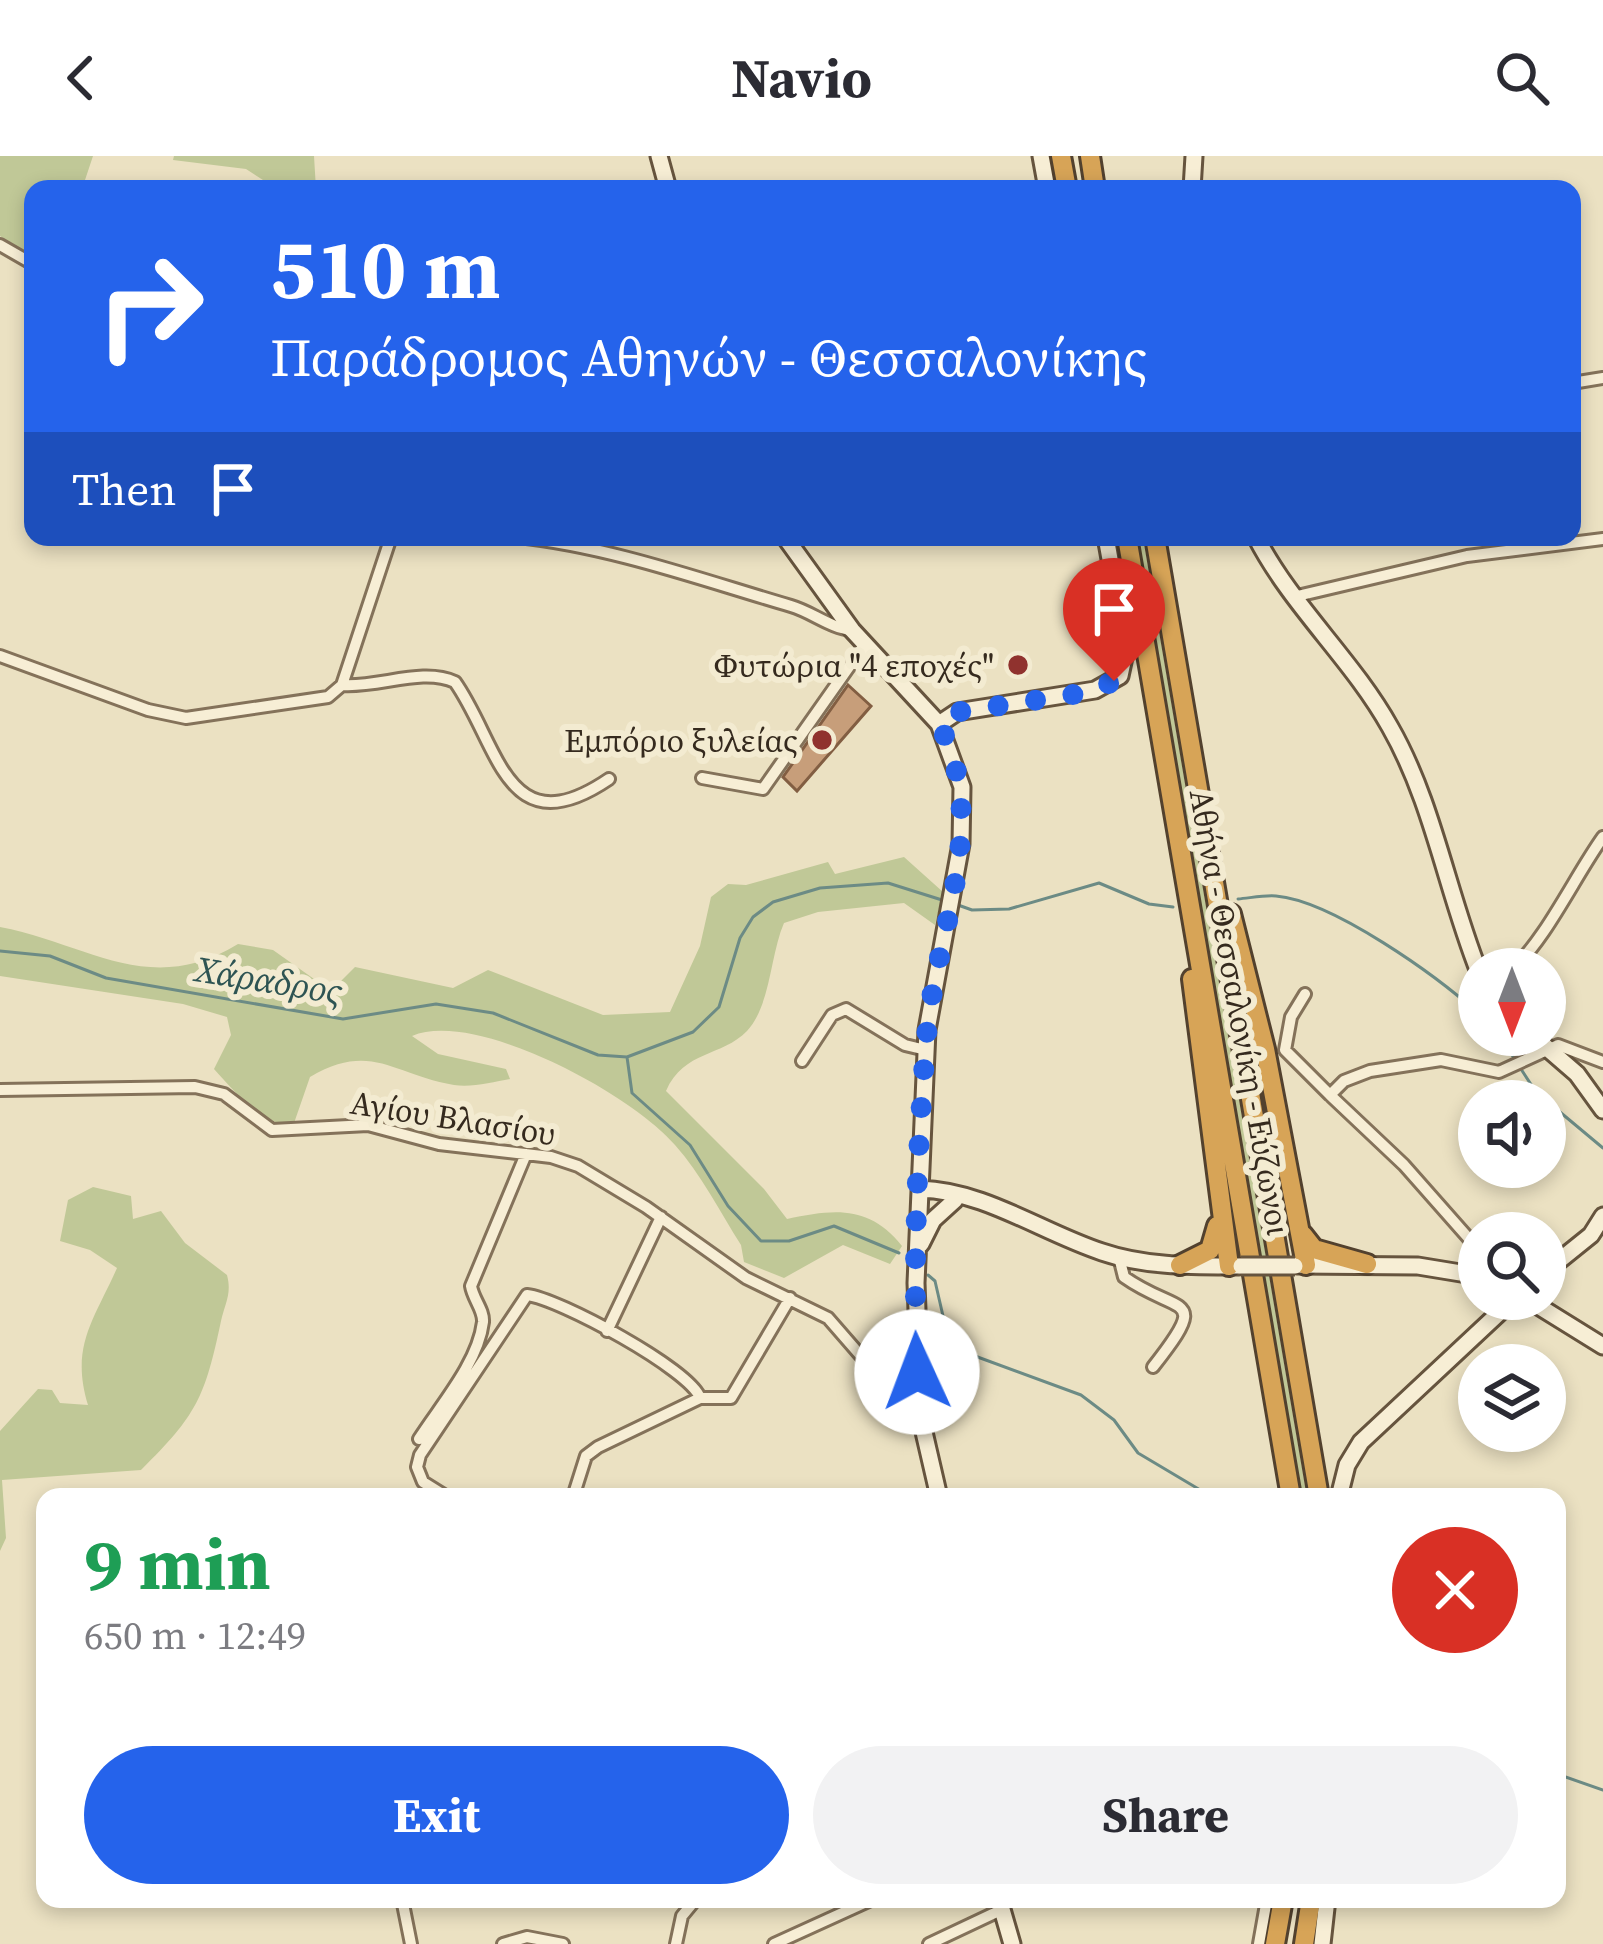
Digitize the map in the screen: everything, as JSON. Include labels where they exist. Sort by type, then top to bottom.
[{"type":"highway","name":"Αθήνα - Θεσσαλονίκη - Εύζωνοι","points":[[1129,546],[1290,1488]]},
{"type":"highway","name":"Αθήνα - Θεσσαλονίκη - Εύζωνοι","points":[[1157,546],[1304,1380],[1318,1488]]},
{"type":"highway","points":[[1202,805],[1257,1016],[1303,1234],[1300,1265]]},
{"type":"highway","points":[[1174,807],[1220,1203],[1235,1266]]},
{"type":"highway","points":[[1180,1265],[1210,1250],[1220,1203]]},
{"type":"highway","points":[[1303,1234],[1314,1249],[1367,1264]]},
{"type":"highway","points":[[1278,1450],[1281,1428]]},
{"type":"highway","points":[[1275,1944],[1281,1908]]},
{"type":"highway","points":[[1304,1944],[1310,1908]]},
{"type":"main road","points":[[791,546],[852,630],[939,724],[953,756],[964,808],[926,1050],[917,1252],[917,1372],[924,1437],[937,1488]]},
{"type":"main road","points":[[939,724],[957,712],[1095,690],[1120,676],[1126,648],[1108,546]]},
{"type":"main road","points":[[1262,546],[1293,597],[1369,693],[1398,741],[1471,948]]},
{"type":"main road","points":[[1556,1056],[1590,1088],[1603,1110]]},
{"type":"main road","points":[[920,1194],[956,1191],[1119,1257],[1180,1265],[1367,1264],[1458,1271]]},
{"type":"main road","points":[[920,1194],[974,1199]]},
{"type":"main road","points":[[917,1252],[933,1220],[955,1200]]},
{"type":"main road","points":[[1566,1259],[1603,1216]]},
{"type":"main road","points":[[1566,1257],[1571,1253]]},
{"type":"main road","points":[[1341,1488],[1347,1465],[1361,1442],[1494,1320]]},
{"type":"main road","points":[[1482,1332],[1499,1320]]},
{"type":"main road","points":[[1562,1320],[1603,1346]]},
{"type":"main road","points":[[1001,1908],[1012,1944]]},
{"type":"main road","points":[[1322,1944],[1327,1908]]},
{"type":"street","points":[[0,656],[148,710],[186,718],[328,697],[342,685],[388,546]]},
{"type":"street","points":[[560,546],[681,572],[852,630]]},
{"type":"street","points":[[1293,597],[1528,546]]},
{"type":"street","points":[[702,778],[763,789],[865,644]]},
{"type":"street","points":[[342,685],[364,687],[429,676],[455,682],[485,732],[500,771],[540,801],[565,803],[609,778]]},
{"type":"street","points":[[1534,948],[1567,888],[1603,837]]},
{"type":"street","points":[[1305,994],[1291,1017],[1285,1050],[1404,1165],[1458,1226]]},
{"type":"street","points":[[802,1061],[832,1016],[846,1009],[905,1045],[926,1050]]},
{"type":"street","points":[[1566,1047],[1603,1062]]},
{"type":"street","points":[[1330,1095],[1353,1075],[1441,1060],[1499,1072],[1530,1056]]},
{"type":"street","name":"Αγίου Βλασίου","points":[[0,1090],[158,1086],[216,1090],[272,1130],[368,1125],[439,1144],[526,1154],[578,1166],[661,1217],[746,1278],[828,1318],[868,1364],[900,1375],[917,1372]]},
{"type":"street","points":[[419,1439],[461,1374],[480,1331],[484,1318],[472,1286],[526,1154]]},
{"type":"street","points":[[607,1331],[661,1217]]},
{"type":"street","points":[[1119,1257],[1124,1277],[1185,1312],[1186,1324],[1153,1366]]},
{"type":"street","points":[[433,1488],[423,1482],[420,1455],[522,1299],[535,1295],[607,1331],[688,1379],[700,1398]]},
{"type":"street","points":[[576,1488],[586,1456],[700,1398],[731,1398],[790,1298]]},
{"type":"street","points":[[404,1908],[412,1944]]},
{"type":"street","points":[[676,1944],[689,1908]]},
{"type":"street","points":[[774,1944],[853,1908]]},
{"type":"street","points":[[929,1944],[993,1908]]},
{"type":"street","points":[[1259,1944],[1265,1908]]},
{"type":"street","points":[[503,1944],[527,1937],[563,1944]]},
{"type":"green space","points":[[0,156],[93,156],[85,180],[24,180],[24,253],[0,236]]},
{"type":"green space","points":[[174,156],[314,156],[315,180],[263,180],[246,169],[173,160]]},
{"type":"green space","points":[[1140,546],[1145,546],[1305,1488],[1300,1488]]},
{"type":"green space","points":[[904,857],[943,892],[935,925],[904,903],[818,912],[784,923],[755,1020],[737,1039],[683,1068],[666,1091],[764,1189],[787,1219],[850,1213],[877,1223],[902,1246],[890,1264],[843,1245],[784,1278],[744,1262],[741,1245],[702,1181],[654,1125],[590,1081],[512,1045],[440,1031],[412,1036],[438,1054],[506,1069],[510,1079],[461,1086],[382,1064],[350,1062],[310,1077],[293,1126],[259,1113],[214,1069],[231,1035],[227,1017],[183,1004],[0,976],[0,927],[147,967],[176,967],[238,944],[273,950],[331,991],[355,967],[453,988],[488,970],[603,1015],[670,1012],[700,946],[711,897],[728,884],[746,885],[828,862],[835,874]]},
{"type":"green space","points":[[93,1187],[131,1196],[133,1219],[161,1211],[185,1243],[227,1275],[228,1293],[215,1347],[187,1419],[141,1470],[2,1480],[6,1538],[0,1551],[0,1431],[38,1389],[52,1390],[60,1403],[88,1405],[83,1349],[117,1268],[90,1250],[60,1241],[68,1200]]},
{"type":"building","name":"Εμπόριο ξυλείας","points":[[848,685],[871,706],[797,791],[783,777]]},
{"type":"waterway","name":"Χάραδρος","points":[[0,951],[50,956],[106,978],[343,1019],[436,1004],[493,1013],[598,1055],[627,1057],[693,1032],[719,1007],[740,938],[753,917],[773,902],[820,888],[888,883],[942,900]]},
{"type":"waterway","name":"Χάραδρος","points":[[958,905],[972,910],[1009,909],[1099,883],[1149,904],[1173,907]]},
{"type":"waterway","name":"Χάραδρος","points":[[1238,899],[1276,896],[1326,911],[1411,961],[1458,997]]},
{"type":"waterway","points":[[627,1057],[632,1093],[690,1145],[728,1206],[761,1241],[789,1241],[834,1226],[899,1253]]},
{"type":"waterway","name":"Χάραδρος","points":[[1519,1066],[1536,1092],[1603,1148]]},
{"type":"waterway","points":[[928,1275],[935,1281],[946,1329],[964,1352],[1081,1395],[1114,1420],[1138,1453],[1197,1488]]},
{"type":"waterway","points":[[1566,1777],[1603,1790]]},
{"type":"place","name":"Φυτώρια \"4 εποχές\"","points":[[1018,665]]},
{"type":"place","name":"Εμπόριο ξυλείας","points":[[822,740]]},
{"type":"route","points":[[917,1372],[916,1283],[927,1030],[964,808],[953,756],[939,724],[957,712],[1090,692],[1114,681]]}]
